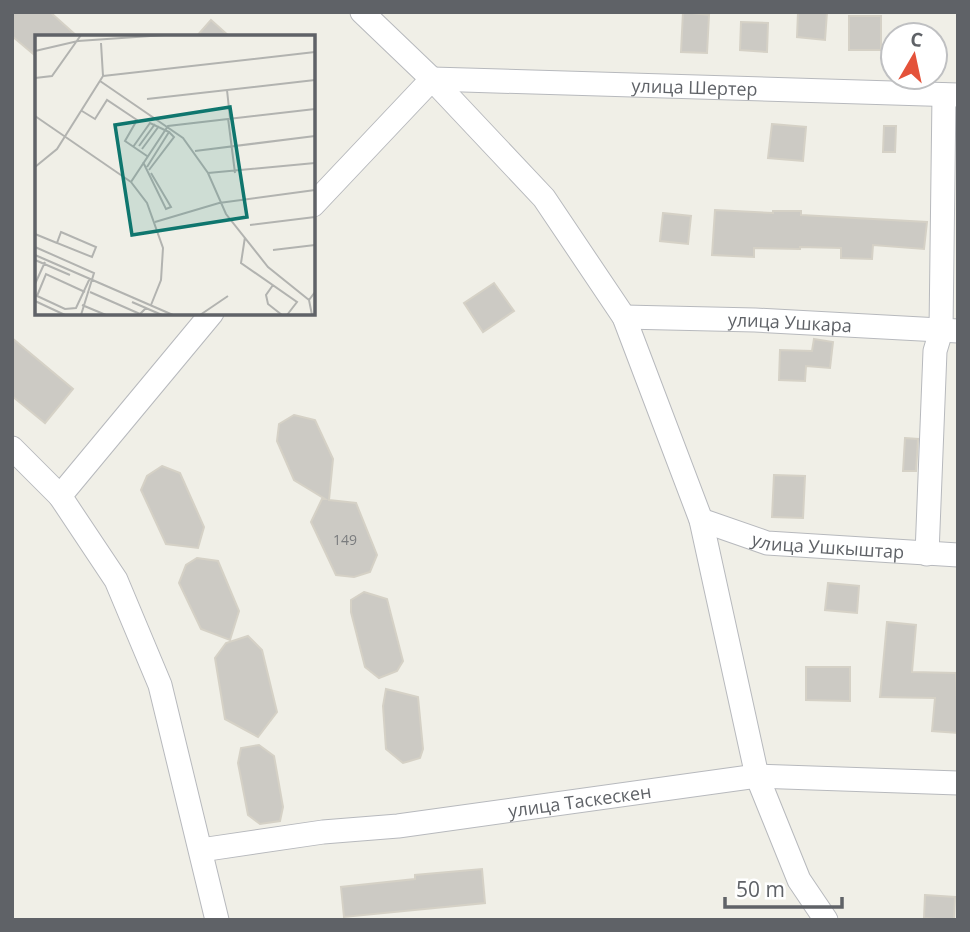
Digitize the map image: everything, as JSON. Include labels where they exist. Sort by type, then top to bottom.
[{"type":"street","points":[[362,12],[432,79],[544,198],[624,317],[701,520],[757,776],[799,880],[826,920]]},
{"type":"street","points":[[315,203],[432,79]]},
{"type":"street","name":"улица Шертер","points":[[432,79],[951,95]]},
{"type":"street","points":[[927,554],[935,351],[949,331],[951,95]]},
{"type":"street","points":[[60,496],[210,315]]},
{"type":"street","name":"улица Ушкара","points":[[624,317],[755,320],[949,331]]},
{"type":"street","points":[[12,448],[60,496],[116,580],[160,685],[217,920]]},
{"type":"street","name":"улица Ушкыштар","points":[[701,520],[767,543],[958,555]]},
{"type":"street","name":"улица Таскескен","points":[[201,850],[323,832],[398,826],[757,776],[958,783]]},
{"type":"building","points":[[12,12],[50,12],[76,35],[35,35],[35,55],[12,36]]},
{"type":"building","points":[[683,12],[709,15],[707,53],[681,52]]},
{"type":"building","points":[[798,12],[827,12],[825,40],[797,37]]},
{"type":"building","points":[[849,16],[881,16],[879,50],[849,50]]},
{"type":"building","points":[[211,20],[228,35],[198,35]]},
{"type":"building","points":[[741,22],[768,23],[767,52],[740,50]]},
{"type":"building","points":[[772,124],[806,127],[803,161],[768,158]]},
{"type":"building","points":[[884,126],[896,126],[895,152],[883,152]]},
{"type":"building","points":[[715,210],[773,213],[801,211],[801,215],[927,222],[924,249],[873,245],[872,259],[841,258],[841,248],[754,248],[754,257],[712,255]]},
{"type":"building","points":[[663,213],[691,216],[688,244],[660,241]]},
{"type":"building","points":[[494,283],[514,311],[483,332],[464,303]]},
{"type":"building","points":[[12,338],[73,389],[45,423],[12,396]]},
{"type":"building","points":[[814,339],[833,342],[830,368],[806,366],[805,381],[779,380],[780,350],[812,351]]},
{"type":"building","points":[[294,415],[315,420],[333,459],[329,500],[356,503],[377,555],[370,572],[354,577],[336,575],[311,522],[322,499],[325,499],[294,480],[277,441],[279,424]]},
{"type":"building","points":[[905,438],[918,439],[916,471],[903,471]]},
{"type":"building","points":[[162,466],[180,473],[204,527],[198,548],[166,544],[141,490],[147,476]]},
{"type":"building","points":[[774,475],[805,476],[803,518],[772,517]]},
{"type":"building","points":[[197,558],[218,561],[239,611],[230,640],[201,629],[179,583],[186,565]]},
{"type":"building","points":[[828,583],[859,586],[857,613],[825,610]]},
{"type":"building","points":[[364,592],[387,599],[403,661],[397,671],[379,678],[365,667],[351,612],[351,600]]},
{"type":"building","points":[[887,622],[916,625],[912,672],[956,673],[958,733],[932,731],[935,698],[880,697]]},
{"type":"building","points":[[248,636],[262,650],[277,712],[258,737],[225,719],[215,658],[226,643]]},
{"type":"building","points":[[806,667],[850,667],[850,701],[806,700]]},
{"type":"building","points":[[386,689],[418,697],[423,749],[420,758],[403,763],[386,749],[383,706]]},
{"type":"building","points":[[259,745],[274,756],[283,807],[280,821],[260,824],[248,815],[238,763],[241,748]]},
{"type":"building","points":[[482,869],[485,903],[344,917],[341,887],[415,879],[415,875]]},
{"type":"building","points":[[925,895],[955,897],[954,920],[924,918]]}]
